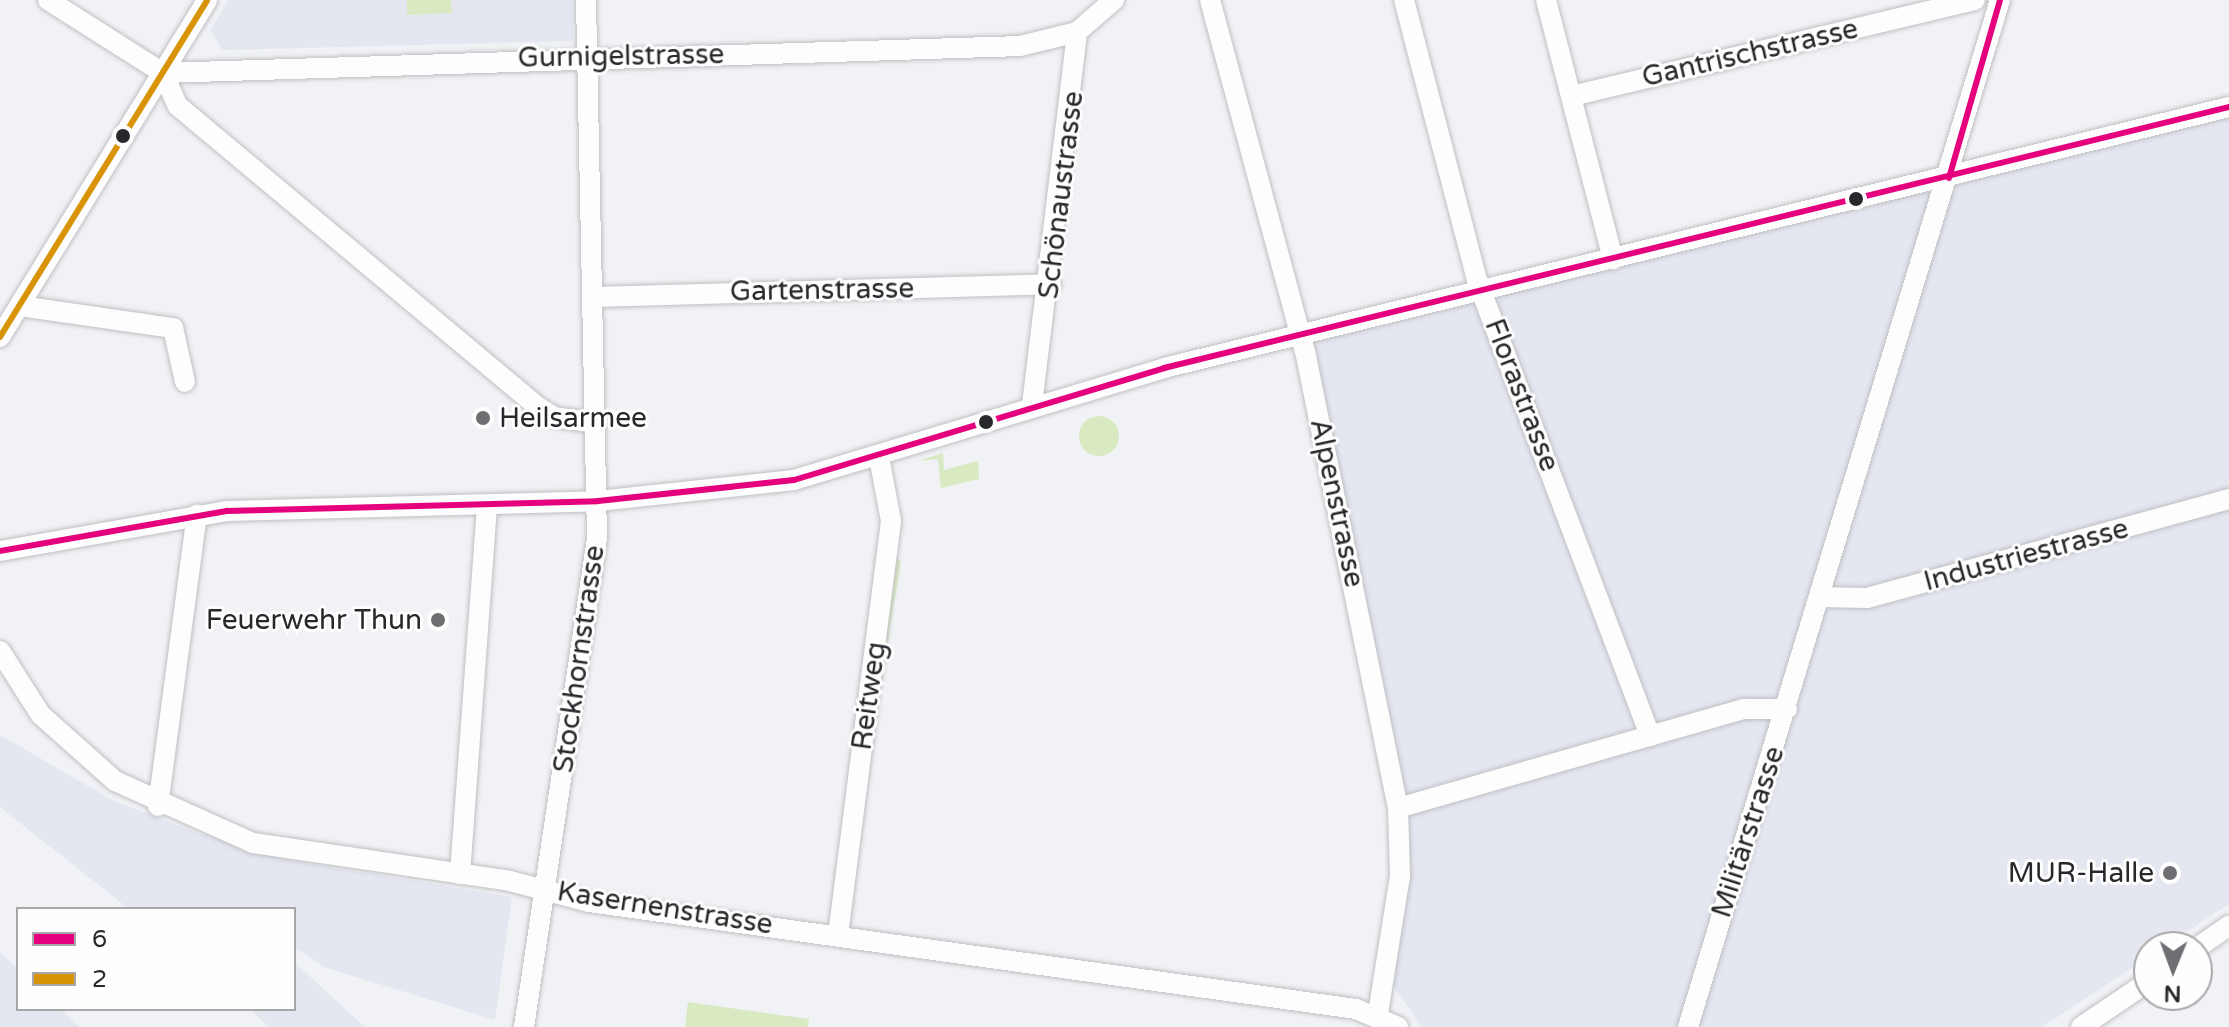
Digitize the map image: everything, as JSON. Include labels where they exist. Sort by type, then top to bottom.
[{"type":"street","points":[[48,0],[163,73],[178,106],[535,405],[554,417],[597,423]]},
{"type":"street","points":[[0,337],[11,311],[207,0]]},
{"type":"street","name":"Stockhornstrasse","points":[[524,1027],[546,889],[598,501],[586,0]]},
{"type":"street","points":[[1077,32],[1114,0]]},
{"type":"street","name":"Alpenstrasse","points":[[1210,0],[1300,335],[1398,808],[1400,876],[1378,1014]]},
{"type":"street","name":"Florastrasse","points":[[1404,0],[1481,291],[1650,736]]},
{"type":"street","points":[[1546,0],[1613,259]]},
{"type":"street","name":"Gantrischstrasse","points":[[1572,96],[1975,0]]},
{"type":"street","name":"Militärstrasse","points":[[1688,1027],[1949,178],[2000,0]]},
{"type":"street","name":"Gurnigelstrasse","points":[[163,73],[587,57],[1020,46],[1077,32]]},
{"type":"street","name":"Schönaustrasse","points":[[1032,405],[1051,284],[1077,32]]},
{"type":"street","points":[[0,551],[197,515],[598,501],[794,480],[879,457],[1032,405],[1300,335],[2229,107]]},
{"type":"street","name":"Gartenstrasse","points":[[594,297],[1051,284]]},
{"type":"street","points":[[11,311],[173,328],[185,382]]},
{"type":"street","name":"Reitweg","points":[[838,935],[891,521],[879,457]]},
{"type":"street","name":"Industriestrasse","points":[[1821,597],[1867,598],[2229,499]]},
{"type":"street","points":[[460,874],[487,505]]},
{"type":"street","points":[[158,806],[197,515]]},
{"type":"street","name":"Kasernenstrasse","points":[[0,651],[69,744],[158,806],[253,843],[546,889],[589,902],[1378,1014],[1398,1027]]},
{"type":"street","points":[[1398,808],[1744,709],[1787,709]]},
{"type":"street","points":[[2081,1027],[2133,992]]},
{"type":"shaded area","points":[[228,0],[572,0],[573,41],[223,50],[210,31]]},
{"type":"shaded area","points":[[2229,107],[2229,904],[2188,931],[2133,931],[2133,967],[2042,1027],[1422,1027],[1384,974],[1402,855],[1300,335]]},
{"type":"shaded area","points":[[0,735],[112,800],[198,833],[288,860],[512,897],[495,1020],[324,967],[296,948],[296,907],[126,907],[0,807]]},
{"type":"shaded area","points":[[0,952],[16,967],[16,1011],[63,1011],[80,1027],[0,1027]]},
{"type":"shaded area","points":[[296,964],[365,1027],[269,1027],[251,1011],[296,1011]]},
{"type":"green space","points":[[407,0],[451,0],[452,13],[407,15]]},
{"type":"green space","points":[[1099,416],[1113,422],[1119,436],[1113,450],[1099,456],[1085,450],[1079,436],[1085,422]]},
{"type":"green space","points":[[943,453],[944,470],[978,461],[979,479],[941,488],[938,459],[918,461]]},
{"type":"green space","points":[[896,557],[901,561],[869,758]]},
{"type":"green space","points":[[688,1002],[809,1019],[808,1027],[685,1027]]},
{"type":"transit line","name":"2","points":[[0,337],[207,0]]},
{"type":"transit line","name":"6","points":[[1949,178],[2000,0]]},
{"type":"transit line","name":"6","points":[[0,551],[227,511],[598,501],[794,480],[1164,368],[2229,107]]},
{"type":"place","name":"Heilsarmee","points":[[483,418]]},
{"type":"place","name":"Feuerwehr Thun","points":[[438,620]]},
{"type":"place","name":"MUR-Halle","points":[[2170,873]]}]
